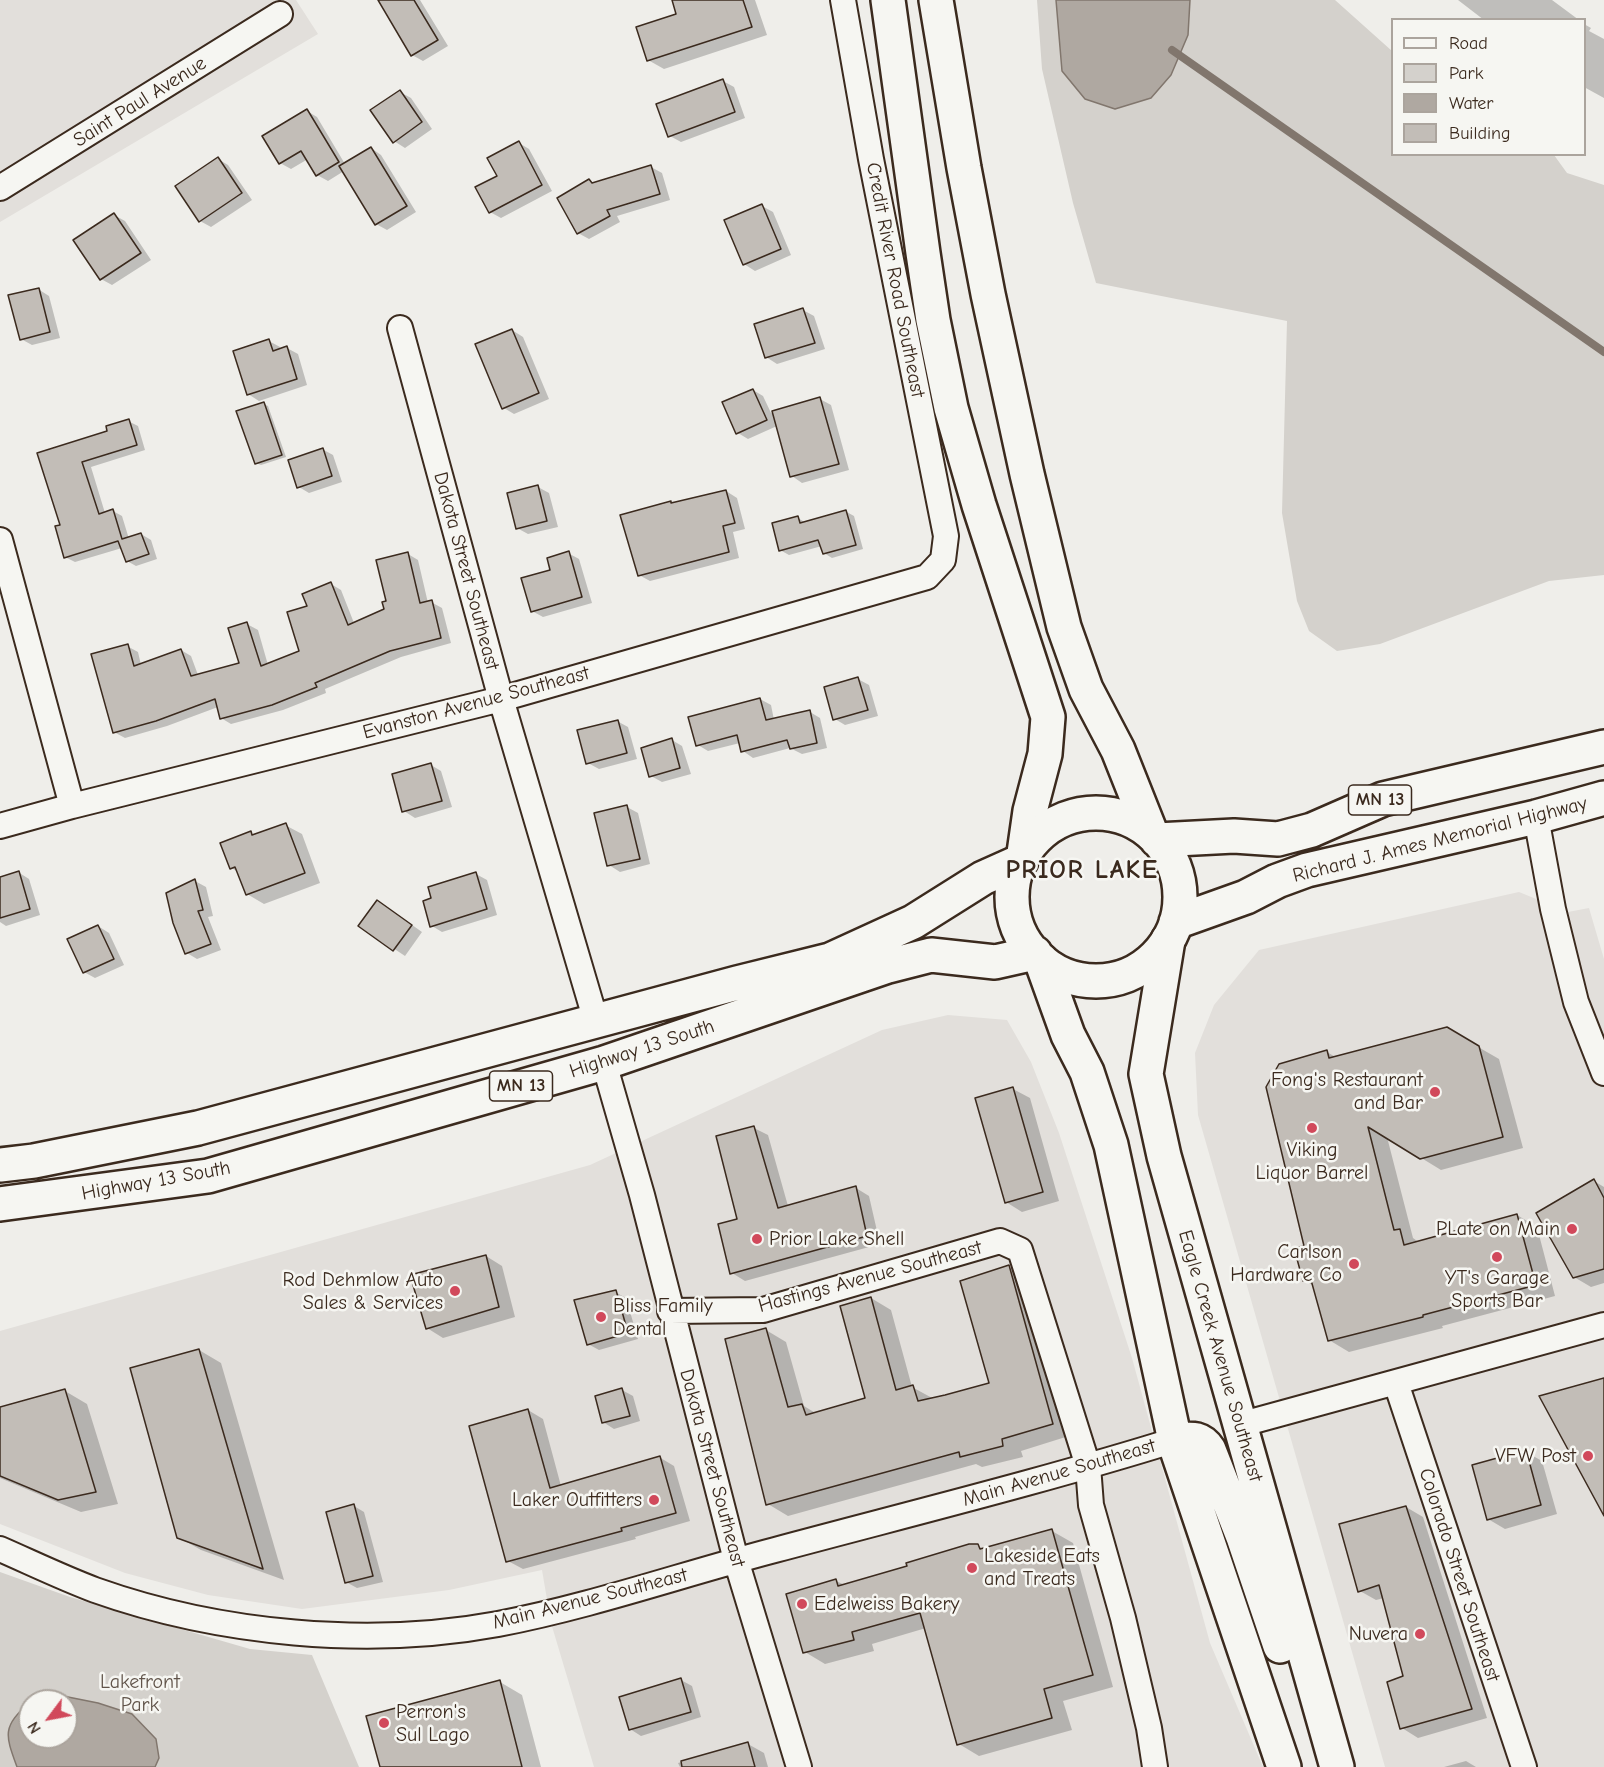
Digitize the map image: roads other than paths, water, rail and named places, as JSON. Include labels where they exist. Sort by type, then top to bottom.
[{"type":"main road","points":[[888,0],[922,253],[951,408],[979,505],[1048,717],[1045,754],[1030,811],[1022,857],[1013,880],[1013,910],[1023,937],[1038,956],[1063,974],[1088,981],[1114,979],[1139,970],[1159,953],[1172,931],[1180,906],[1179,880],[1170,855],[1154,836],[1126,818],[1097,812],[1068,817],[1043,831],[1022,857]]},
{"type":"main road","points":[[936,0],[988,294],[1027,474],[1064,627],[1086,689],[1118,750],[1154,836]]},
{"type":"main road","name":"Richard J. Ames Memorial Highway","points":[[1154,836],[1234,836],[1278,839],[1312,830],[1383,799],[1604,747]]},
{"type":"main road","name":"Richard J. Ames Memorial Highway","points":[[1172,931],[1277,881],[1307,870],[1536,817],[1604,798]]},
{"type":"main road","name":"Highway 13 South","points":[[0,1165],[34,1161],[198,1128],[750,979],[830,960],[912,922],[1022,857]]},
{"type":"main road","name":"Eagle Creek Avenue Southeast","points":[[1172,931],[1146,1074],[1164,1156],[1337,1767]]},
{"type":"main road","name":"Highway 13 South","points":[[0,1204],[207,1176],[604,1063],[888,966],[932,955],[995,962],[1038,956]]},
{"type":"main road","points":[[1038,956],[1068,1035],[1087,1072],[1111,1145],[1175,1440],[1284,1767]]},
{"type":"main road","points":[[1175,1440],[1196,1438],[1204,1442],[1217,1466],[1250,1557],[1299,1712],[1322,1767]]},
{"type":"street","name":"Credit River Road Southeast","points":[[843,0],[871,159],[946,536],[943,560]]},
{"type":"street","name":"Saint Paul Avenue","points":[[0,188],[280,14]]},
{"type":"street","name":"Dakota Street Southeast","points":[[400,328],[501,699],[596,1021]]},
{"type":"street","points":[[0,540],[72,806]]},
{"type":"street","name":"Evanston Avenue Southeast","points":[[0,826],[501,699],[927,577],[943,560]]},
{"type":"street","points":[[1536,817],[1553,909],[1576,1002],[1604,1072]]},
{"type":"street","name":"Dakota Street Southeast","points":[[604,1063],[642,1195],[670,1311],[736,1560],[799,1767]]},
{"type":"street","name":"Hastings Avenue Southeast","points":[[670,1311],[764,1310],[1000,1241],[1020,1250],[1089,1466],[1091,1505],[1123,1618],[1149,1728],[1155,1767]]},
{"type":"street","points":[[1239,1425],[1604,1325]]},
{"type":"street","name":"Colorado Street Southeast","points":[[1396,1383],[1524,1767]]},
{"type":"street","name":"Main Avenue Southeast","points":[[0,1549],[95,1590],[223,1623],[272,1629],[366,1635],[439,1631],[498,1624],[564,1609],[736,1560],[1089,1466],[1175,1440]]},
{"type":"water","points":[[1056,0],[1190,0],[1188,35],[1171,75],[1151,98],[1115,109],[1085,99],[1062,71]]},
{"type":"water","points":[[78,1699],[98,1703],[132,1714],[156,1739],[159,1758],[155,1767],[17,1767],[8,1739],[10,1725],[18,1714],[18,1749],[78,1749]]},
{"type":"waterway","points":[[1172,50],[1604,352]]},
{"type":"place","name":"Fong's Restaurant and Bar","points":[[1435,1092]]},
{"type":"place","name":"Viking Liquor Barrel","points":[[1312,1128]]},
{"type":"place","name":"PLate on Main","points":[[1572,1229]]},
{"type":"place","name":"Prior Lake Shell","points":[[757,1239]]},
{"type":"place","name":"YT's Garage Sports Bar","points":[[1497,1257]]},
{"type":"place","name":"Carlson Hardware Co","points":[[1354,1264]]},
{"type":"place","name":"Rod Dehmlow Auto Sales & Services","points":[[455,1291]]},
{"type":"place","name":"Bliss Family Dental","points":[[601,1317]]},
{"type":"place","name":"VFW Post","points":[[1588,1456]]},
{"type":"place","name":"Laker Outfitters","points":[[654,1500]]},
{"type":"place","name":"Lakeside Eats and Treats","points":[[972,1568]]},
{"type":"place","name":"Edelweiss Bakery","points":[[802,1604]]},
{"type":"place","name":"Nuvera","points":[[1420,1634]]},
{"type":"place","name":"Perron's Sul Lago","points":[[384,1723]]},
{"type":"district","name":"PRIOR LAKE","points":[[1082,871]]},
{"type":"park label","name":"Lakefront Park","points":[[140,1694]]}]
